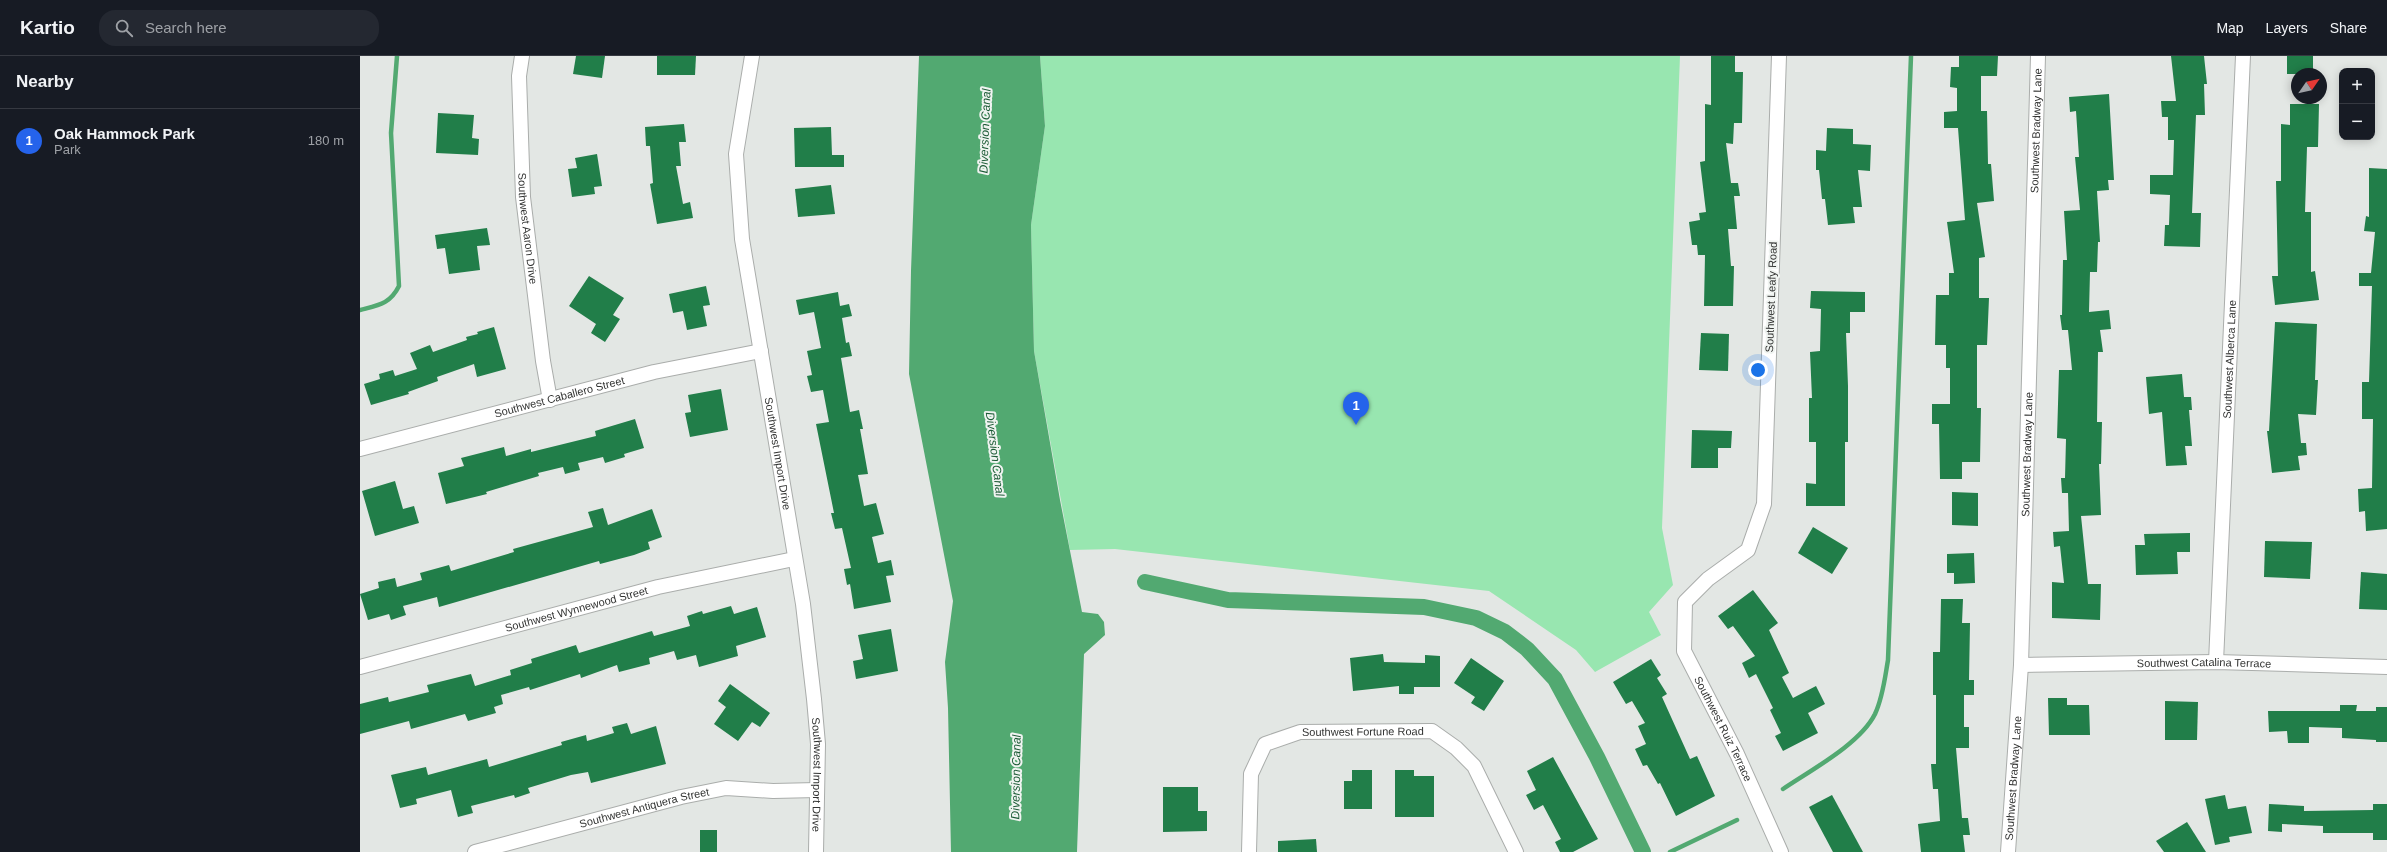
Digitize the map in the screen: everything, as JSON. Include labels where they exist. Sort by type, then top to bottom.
[{"type":"street","name":"Southwest Aaron Drive","points":[[522,56],[519,76],[522,197],[543,361],[550,400]]},
{"type":"street","name":"Southwest Import Drive","points":[[752,56],[736,154],[742,239],[794,559],[803,604],[818,744],[816,852]]},
{"type":"street","name":"Southwest Leafy Road","points":[[1685,602],[1708,579],[1748,550],[1764,504],[1779,56]]},
{"type":"street","name":"Southwest Bradway Lane","points":[[2008,852],[2021,665],[2038,56]]},
{"type":"street","name":"Southwest Alberca Lane","points":[[2216,662],[2243,56]]},
{"type":"street","name":"Southwest Caballero Street","points":[[360,449],[654,372],[761,351]]},
{"type":"street","name":"Southwest Wynnewood Street","points":[[360,667],[658,587],[794,559]]},
{"type":"street","name":"Southwest Ruiz Terrace","points":[[1685,602],[1684,651],[1737,754],[1781,852]]},
{"type":"street","name":"Southwest Catalina Terrace","points":[[2021,665],[2216,662],[2387,667]]},
{"type":"street","name":"Southwest Fortune Road","points":[[1249,852],[1251,774],[1265,744],[1300,732],[1432,731],[1456,748],[1474,766],[1516,852]]},
{"type":"street","name":"Southwest Antiquera Street","points":[[475,852],[681,797],[726,788],[772,791],[817,790]]},
{"type":"shaded area","points":[[1040,56],[1680,56],[1662,528],[1673,585],[1649,612],[1661,635],[1595,672],[1576,650],[1489,591],[1115,549],[1070,550],[1034,351],[1031,225],[1045,126]]},
{"type":"water","name":"Diversion Canal","points":[[919,56],[1040,56],[1045,126],[1031,225],[1034,351],[1060,500],[1082,612],[1098,614],[1104,622],[1105,635],[1084,654],[1077,852],[951,852],[948,708],[945,662],[953,601],[909,374],[911,271]]},
{"type":"building","points":[[576,56],[605,56],[602,78],[573,74]]},
{"type":"building","points":[[657,56],[696,56],[695,75],[657,75]]},
{"type":"building","points":[[1711,56],[1735,56],[1735,72],[1743,72],[1742,123],[1734,123],[1733,144],[1726,143],[1731,183],[1738,183],[1740,196],[1734,196],[1737,229],[1728,229],[1731,266],[1734,266],[1733,306],[1704,306],[1705,255],[1698,255],[1697,245],[1692,245],[1689,222],[1700,220],[1699,213],[1706,212],[1700,162],[1705,161],[1705,104],[1711,105]]},
{"type":"building","points":[[1959,56],[1998,56],[1997,76],[1981,76],[1981,111],[1987,111],[1988,164],[1991,164],[1994,201],[1977,203],[1985,257],[1979,258],[1979,298],[1989,298],[1987,345],[1977,345],[1977,408],[1981,408],[1980,462],[1962,462],[1962,479],[1940,479],[1939,424],[1932,424],[1932,404],[1950,404],[1950,368],[1946,368],[1946,345],[1935,345],[1936,295],[1949,295],[1949,273],[1954,273],[1947,222],[1965,220],[1958,128],[1944,128],[1944,112],[1957,111],[1957,88],[1950,87],[1951,67],[1959,67]]},
{"type":"building","points":[[2171,56],[2204,56],[2207,84],[2204,84],[2205,115],[2196,115],[2192,213],[2201,213],[2200,247],[2164,246],[2165,225],[2169,225],[2170,195],[2150,194],[2150,175],[2173,175],[2174,140],[2168,140],[2168,117],[2162,117],[2161,101],[2176,101]]},
{"type":"building","points":[[2287,56],[2313,56],[2313,68],[2291,68],[2291,74],[2287,74]]},
{"type":"building","points":[[2109,94],[2114,180],[2108,180],[2109,190],[2097,191],[2100,242],[2098,242],[2097,272],[2090,272],[2089,312],[2109,310],[2111,329],[2100,330],[2103,352],[2098,352],[2097,422],[2102,422],[2101,464],[2099,464],[2101,515],[2081,516],[2088,584],[2101,584],[2100,620],[2052,618],[2052,582],[2064,583],[2060,546],[2054,547],[2053,532],[2069,531],[2068,493],[2062,493],[2061,478],[2065,478],[2066,439],[2057,438],[2059,370],[2072,370],[2068,330],[2062,330],[2060,315],[2062,315],[2063,260],[2067,260],[2064,211],[2080,210],[2075,157],[2079,157],[2076,111],[2070,112],[2069,97]]},
{"type":"building","points":[[2290,104],[2319,104],[2318,147],[2307,147],[2305,212],[2311,212],[2311,272],[2315,271],[2319,300],[2275,305],[2272,276],[2278,276],[2276,181],[2281,181],[2281,124],[2290,125]]},
{"type":"building","points":[[438,113],[474,115],[472,138],[479,139],[478,155],[436,153]]},
{"type":"building","points":[[684,124],[686,142],[679,142],[681,166],[676,166],[683,204],[690,202],[693,218],[657,224],[650,184],[653,183],[650,146],[646,146],[645,127]]},
{"type":"building","points":[[831,127],[832,155],[844,155],[844,167],[795,167],[794,128]]},
{"type":"building","points":[[1827,128],[1853,129],[1853,144],[1871,145],[1870,171],[1858,170],[1862,207],[1853,207],[1855,223],[1828,225],[1825,199],[1822,199],[1819,170],[1816,170],[1816,150],[1826,151]]},
{"type":"building","points":[[597,154],[602,186],[594,187],[595,194],[572,197],[568,169],[577,168],[575,158]]},
{"type":"building","points":[[2369,168],[2387,169],[2387,529],[2366,531],[2365,511],[2359,512],[2358,489],[2372,488],[2373,419],[2362,419],[2362,382],[2369,382],[2372,286],[2359,286],[2359,273],[2371,273],[2375,232],[2364,231],[2366,216],[2369,217]]},
{"type":"building","points":[[831,185],[835,214],[798,217],[795,189]]},
{"type":"building","points":[[487,228],[490,245],[477,246],[480,270],[449,274],[445,248],[437,249],[435,235]]},
{"type":"building","points":[[589,276],[624,298],[613,315],[620,319],[605,342],[591,333],[596,324],[569,306]]},
{"type":"building","points":[[706,286],[710,305],[703,306],[707,326],[687,330],[683,311],[673,313],[669,294]]},
{"type":"building","points":[[1811,291],[1865,292],[1865,312],[1850,312],[1850,333],[1846,333],[1848,442],[1845,442],[1845,506],[1806,506],[1806,483],[1816,484],[1816,442],[1809,442],[1809,398],[1812,398],[1810,352],[1820,351],[1821,309],[1810,308]]},
{"type":"building","points":[[838,292],[840,306],[849,304],[852,316],[842,318],[846,343],[849,342],[852,356],[841,358],[850,412],[859,410],[863,429],[860,429],[868,474],[858,475],[864,506],[876,503],[884,534],[872,537],[878,563],[891,560],[894,575],[886,576],[891,602],[854,609],[850,584],[847,585],[844,569],[851,568],[842,528],[835,529],[831,513],[834,513],[816,424],[829,422],[823,390],[811,392],[807,376],[812,375],[807,351],[821,348],[814,312],[799,315],[796,300]]},
{"type":"building","points":[[2275,322],[2317,324],[2315,380],[2318,380],[2316,415],[2298,414],[2301,443],[2306,443],[2307,455],[2298,456],[2300,470],[2272,473],[2267,431],[2269,431]]},
{"type":"building","points":[[494,327],[506,369],[477,377],[474,364],[437,377],[438,381],[408,392],[409,394],[371,405],[364,384],[380,379],[379,374],[393,370],[395,376],[417,369],[410,353],[430,345],[433,352],[467,340],[466,337],[478,334],[477,332]]},
{"type":"building","points":[[1701,333],[1729,334],[1728,371],[1699,370]]},
{"type":"building","points":[[2182,374],[2184,397],[2191,397],[2192,410],[2189,410],[2192,446],[2185,446],[2187,465],[2166,466],[2162,412],[2149,414],[2146,377]]},
{"type":"building","points":[[721,389],[728,430],[690,437],[685,413],[691,412],[688,395]]},
{"type":"building","points":[[635,419],[644,448],[624,454],[625,457],[605,463],[603,457],[578,463],[580,470],[565,474],[563,467],[538,473],[539,476],[486,492],[487,494],[446,504],[438,473],[464,466],[461,458],[504,447],[506,456],[531,449],[531,452],[596,436],[595,431]]},
{"type":"building","points":[[1692,430],[1732,431],[1731,448],[1718,448],[1718,468],[1691,468]]},
{"type":"building","points":[[395,481],[403,509],[414,506],[419,523],[375,536],[362,491]]},
{"type":"building","points":[[1952,492],[1978,493],[1978,526],[1952,525]]},
{"type":"building","points":[[603,508],[608,525],[652,509],[662,537],[648,542],[650,549],[634,555],[600,564],[599,561],[439,607],[437,597],[403,606],[406,615],[391,620],[389,614],[368,620],[360,594],[379,588],[378,582],[395,578],[397,587],[422,580],[420,573],[449,565],[451,571],[514,552],[513,549],[593,527],[588,512]]},
{"type":"building","points":[[1813,527],[1848,548],[1832,574],[1798,553]]},
{"type":"building","points":[[2190,533],[2190,552],[2177,552],[2178,574],[2136,575],[2135,545],[2145,545],[2144,534]]},
{"type":"building","points":[[2265,541],[2312,542],[2310,579],[2264,577]]},
{"type":"building","points":[[1974,553],[1975,583],[1954,584],[1954,573],[1947,573],[1947,554]]},
{"type":"building","points":[[2361,572],[2387,574],[2387,610],[2359,609]]},
{"type":"building","points":[[1753,590],[1778,623],[1769,630],[1789,673],[1782,677],[1793,698],[1816,686],[1825,704],[1808,713],[1818,733],[1783,751],[1775,736],[1781,733],[1770,710],[1773,708],[1756,674],[1749,678],[1742,663],[1755,656],[1733,626],[1728,629],[1718,616]]},
{"type":"building","points":[[1941,599],[1963,599],[1962,623],[1970,623],[1969,680],[1974,680],[1974,695],[1964,695],[1964,727],[1969,727],[1969,748],[1956,748],[1962,818],[1968,818],[1970,835],[1963,835],[1965,852],[1921,852],[1918,824],[1940,821],[1938,789],[1933,789],[1931,764],[1936,764],[1936,695],[1933,695],[1933,652],[1940,652]]},
{"type":"building","points":[[731,606],[734,614],[757,607],[766,637],[736,646],[738,656],[699,667],[696,655],[677,660],[674,651],[649,658],[650,664],[619,672],[617,665],[581,678],[580,674],[530,690],[529,687],[501,695],[503,704],[494,707],[496,713],[468,721],[465,714],[411,729],[409,721],[360,734],[360,704],[388,697],[389,702],[429,692],[427,685],[471,674],[475,686],[511,675],[510,670],[532,663],[531,659],[576,645],[579,653],[652,631],[654,636],[690,626],[687,616],[702,611],[703,614]]},
{"type":"building","points":[[891,629],[898,671],[856,679],[853,661],[863,659],[858,635]]},
{"type":"building","points":[[1383,654],[1384,662],[1425,663],[1425,655],[1440,656],[1440,687],[1414,687],[1414,694],[1399,694],[1399,686],[1353,691],[1350,658]]},
{"type":"building","points":[[1471,658],[1504,681],[1484,711],[1471,703],[1475,697],[1454,683]]},
{"type":"building","points":[[1651,659],[1661,675],[1657,678],[1667,694],[1662,697],[1690,759],[1697,756],[1715,796],[1676,816],[1660,783],[1658,784],[1647,765],[1643,766],[1635,749],[1646,744],[1638,726],[1645,723],[1632,701],[1626,704],[1613,682]]},
{"type":"building","points":[[730,684],[770,713],[760,727],[752,722],[738,741],[714,724],[726,707],[718,701]]},
{"type":"building","points":[[2048,698],[2067,698],[2067,705],[2089,705],[2090,735],[2049,735]]},
{"type":"building","points":[[2165,701],[2198,702],[2197,740],[2165,740]]},
{"type":"building","points":[[2340,705],[2357,705],[2356,711],[2376,711],[2376,707],[2387,707],[2387,742],[2342,738],[2342,728],[2309,727],[2309,743],[2288,743],[2287,731],[2269,732],[2268,711],[2340,711]]},
{"type":"building","points":[[627,723],[631,734],[656,726],[666,764],[591,783],[588,772],[571,775],[528,788],[530,793],[515,798],[514,795],[471,806],[473,813],[458,817],[451,790],[416,799],[417,804],[400,808],[391,775],[426,767],[428,775],[487,759],[489,767],[562,745],[561,742],[586,735],[587,741],[614,733],[612,727]]},
{"type":"building","points":[[1553,757],[1598,839],[1573,852],[1560,852],[1555,842],[1561,839],[1543,805],[1534,810],[1526,795],[1536,790],[1527,771]]},
{"type":"building","points":[[1352,770],[1372,770],[1372,809],[1344,809],[1344,781],[1352,781]]},
{"type":"building","points":[[1395,770],[1414,770],[1414,776],[1434,776],[1434,817],[1395,817]]},
{"type":"building","points":[[1163,787],[1198,787],[1198,811],[1207,811],[1207,831],[1163,832]]},
{"type":"building","points":[[1832,795],[1863,852],[1833,852],[1809,807]]},
{"type":"building","points":[[2225,795],[2228,809],[2246,806],[2252,833],[2229,837],[2230,842],[2215,845],[2205,799]]},
{"type":"building","points":[[2269,804],[2304,806],[2304,811],[2373,810],[2373,804],[2387,804],[2387,840],[2373,840],[2373,833],[2323,833],[2323,826],[2282,824],[2282,832],[2268,831]]},
{"type":"building","points":[[2187,822],[2206,852],[2164,852],[2156,841]]},
{"type":"building","points":[[700,830],[717,830],[717,852],[700,852]]},
{"type":"building","points":[[1316,839],[1317,852],[1278,852],[1278,841]]},
{"type":"waterway","points":[[360,310],[378,305],[388,300],[396,292],[399,286],[391,133],[397,56]]},
{"type":"waterway","points":[[1783,789],[1834,756],[1858,736],[1875,714],[1885,680],[1888,660],[1911,56]]},
{"type":"waterway","points":[[1145,582],[1228,600],[1424,607],[1476,618],[1505,632],[1527,649],[1555,679],[1597,757],[1643,852]]},
{"type":"waterway","points":[[1670,852],[1737,820]]},
{"type":"place","name":"Oak Hammock Park","points":[[1356,425]]}]
